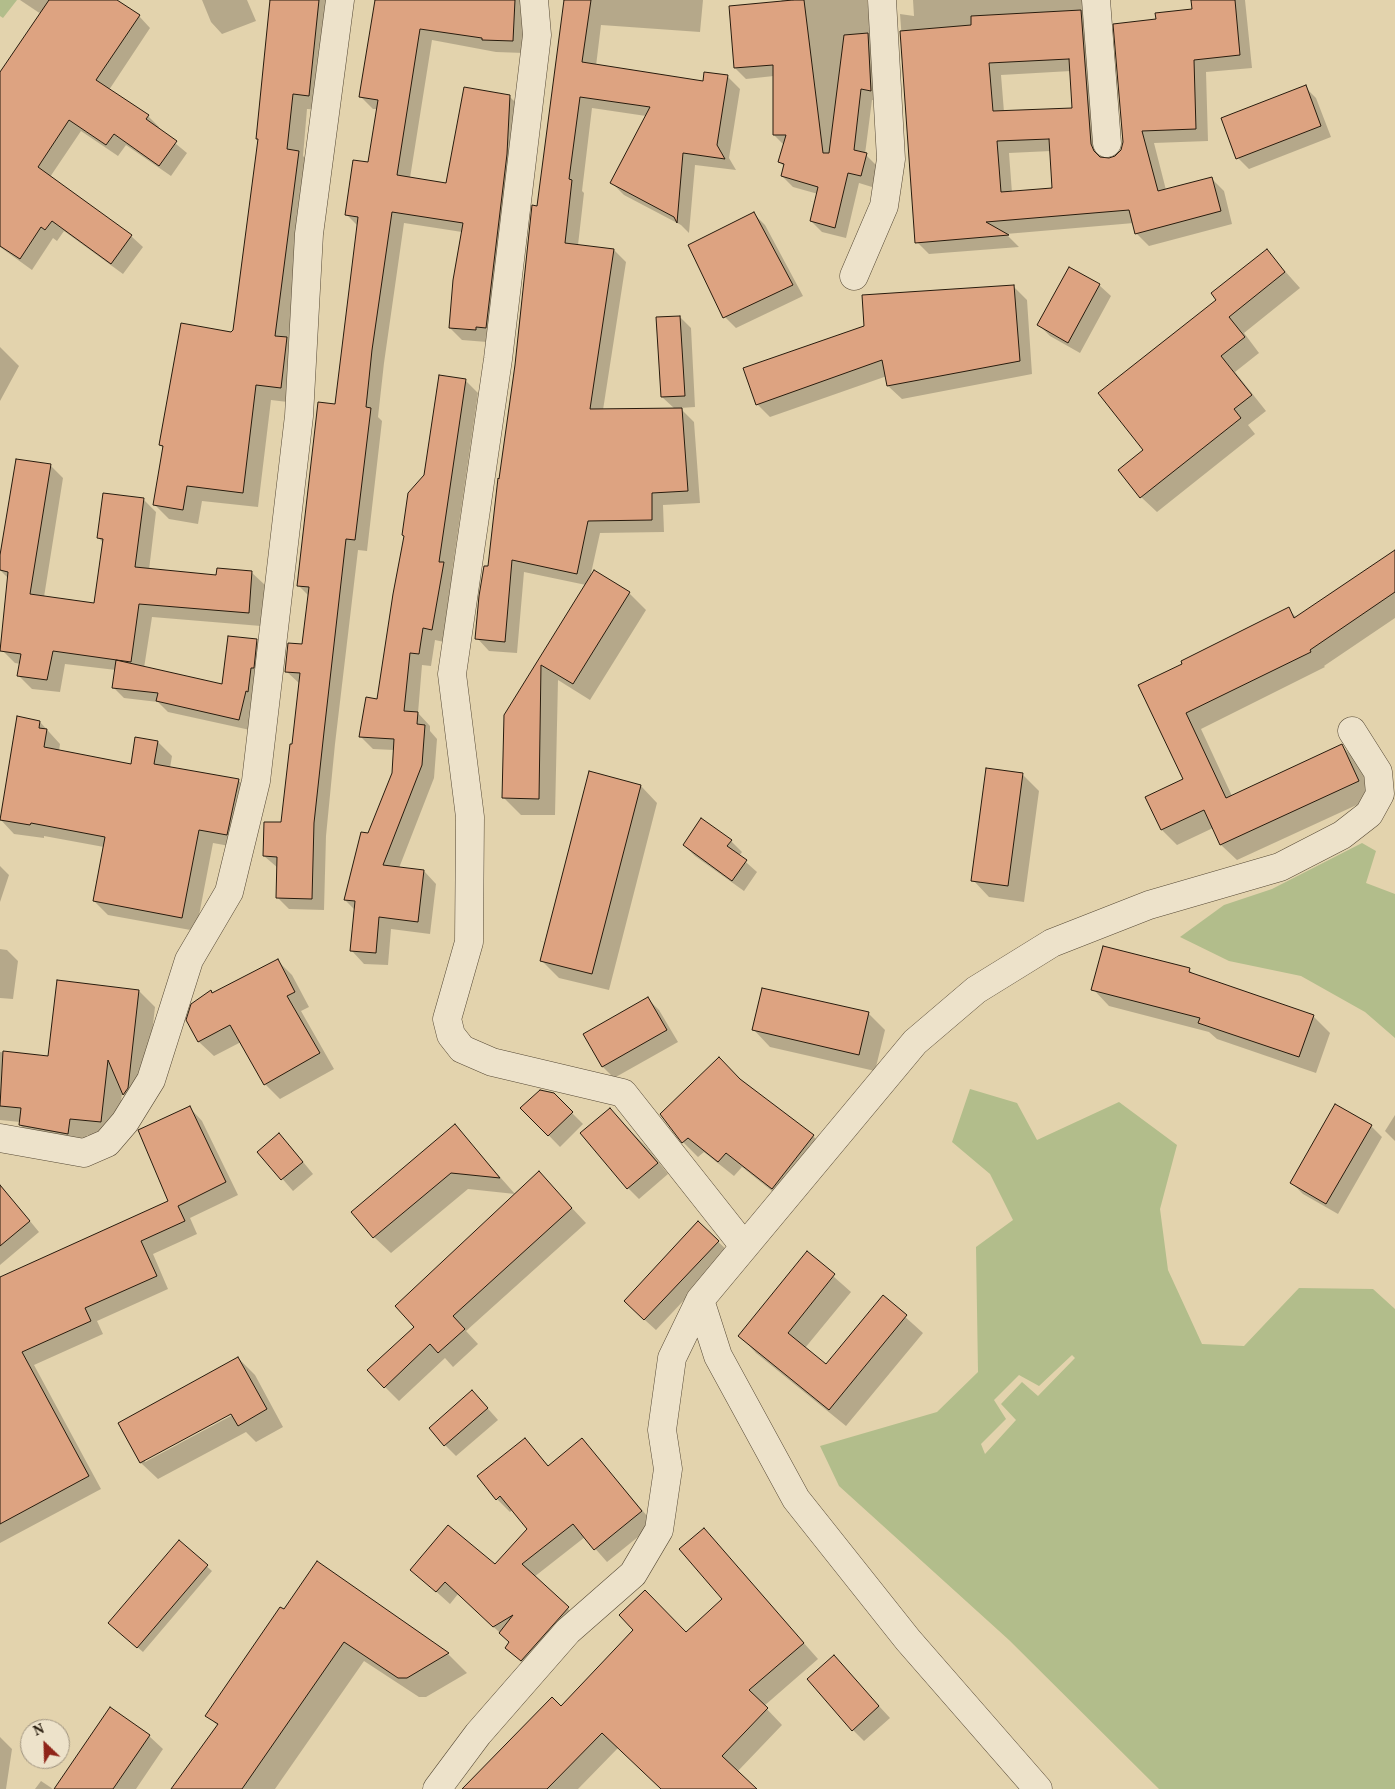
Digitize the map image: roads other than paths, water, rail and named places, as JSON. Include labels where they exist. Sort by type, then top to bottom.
[{"type":"street","points":[[0,1138],[84,1153],[107,1143],[125,1122],[151,1080],[189,960],[229,892],[256,782],[299,416],[310,234],[340,0]]},
{"type":"street","points":[[534,0],[537,35],[498,360],[452,674],[470,817],[469,942],[447,1019],[451,1036],[462,1049],[492,1062],[623,1093],[744,1246]]},
{"type":"street","points":[[854,276],[884,206],[891,158],[882,0]]},
{"type":"street","points":[[1096,0],[1107,143]]},
{"type":"street","points":[[437,1789],[478,1734],[568,1632],[633,1574],[659,1530],[668,1470],[662,1430],[672,1358],[700,1300],[915,1042],[976,990],[1052,943],[1149,906],[1280,867],[1342,835],[1369,814],[1380,794],[1378,772],[1352,731]]},
{"type":"street","points":[[700,1300],[718,1356],[796,1499],[908,1640],[1038,1789]]}]
